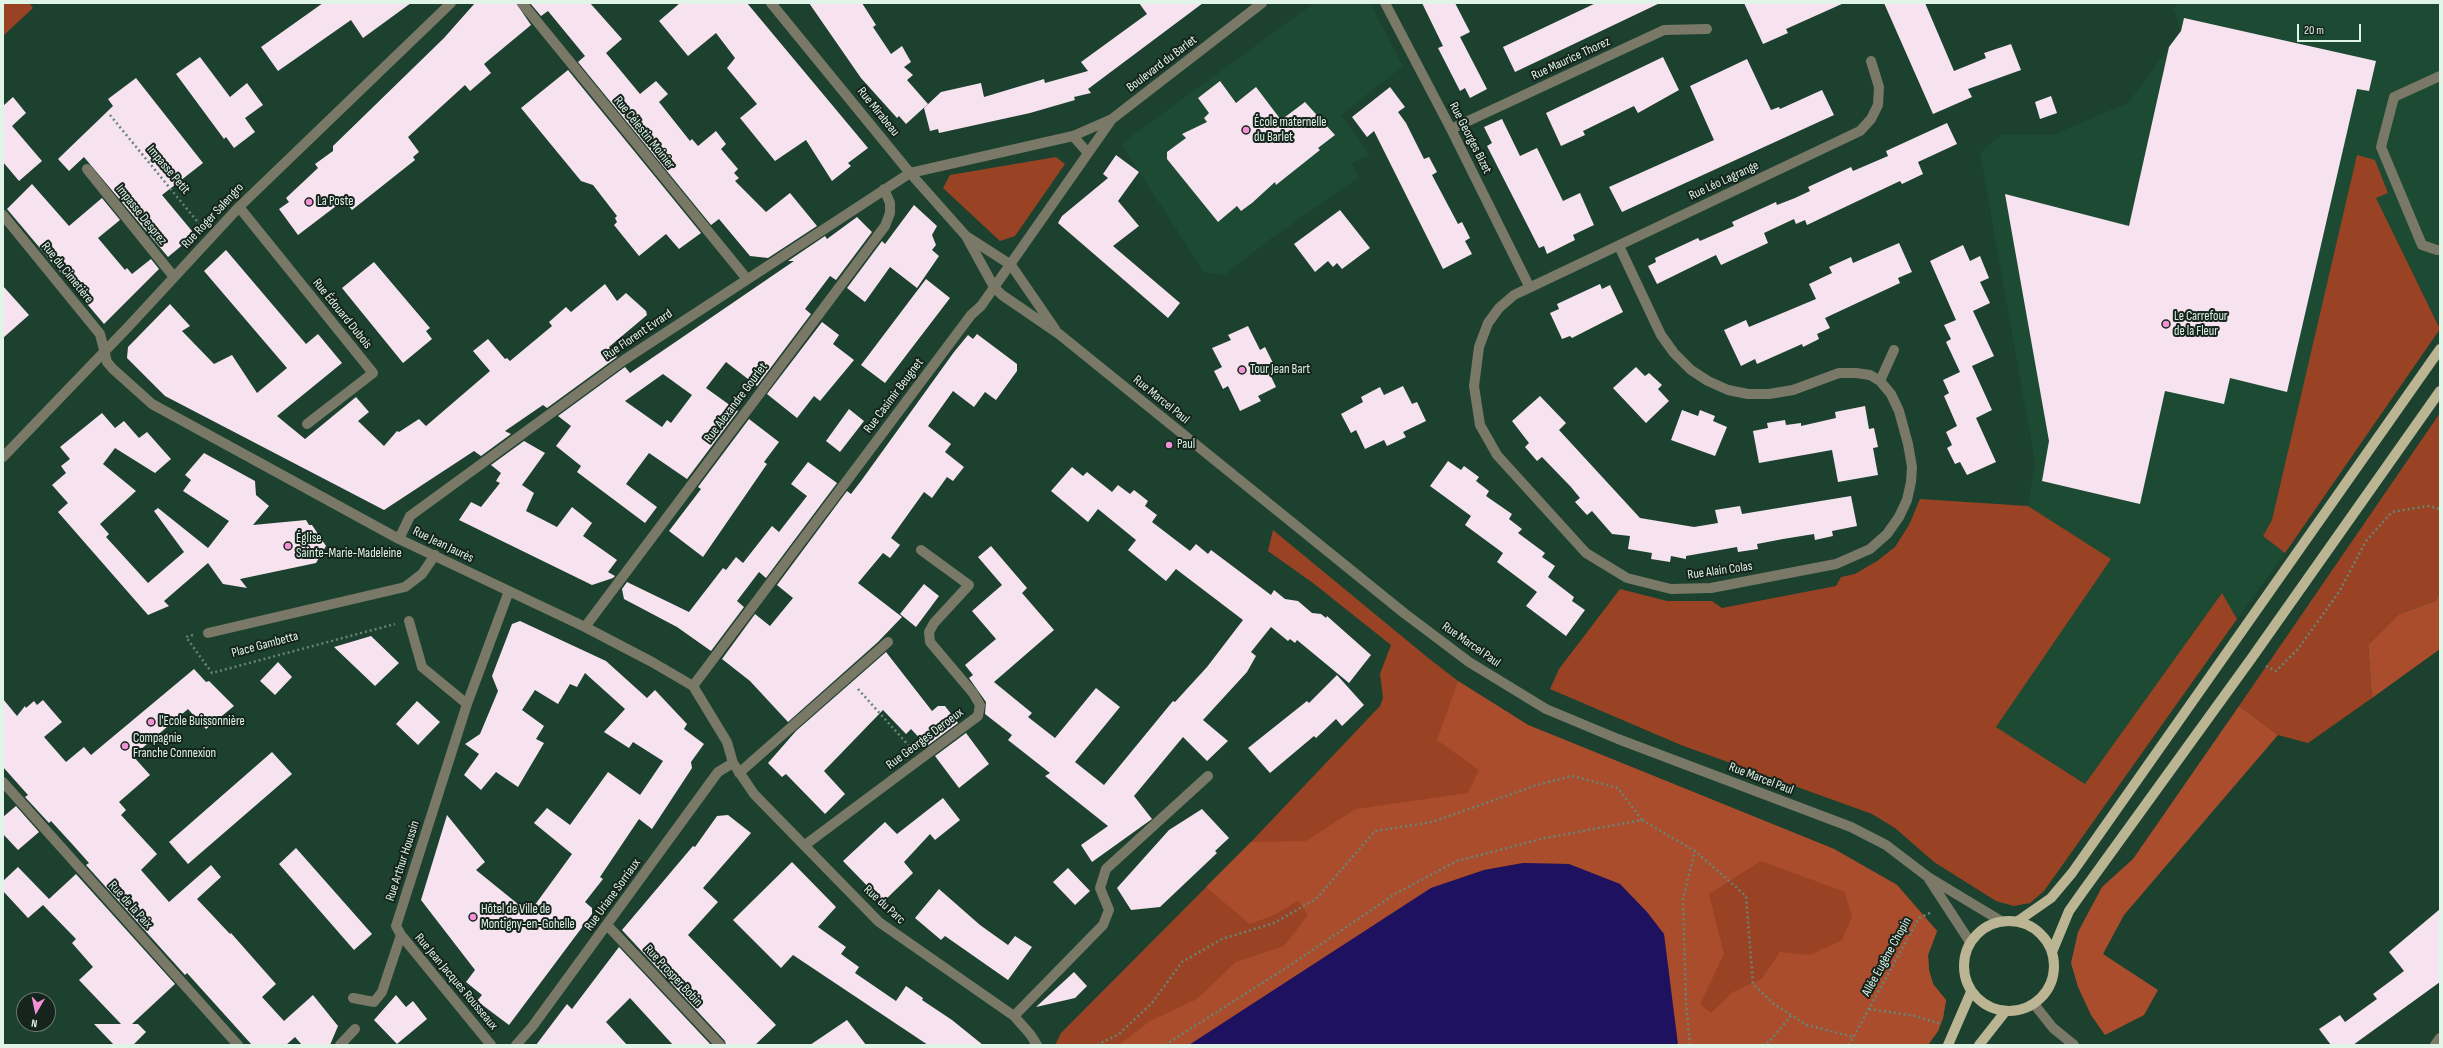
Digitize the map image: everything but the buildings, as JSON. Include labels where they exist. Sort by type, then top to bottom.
[{"type":"main road","points":[[2018,921],[2050,898],[2072,873],[2440,349]]},
{"type":"main road","points":[[2052,952],[2069,911],[2251,659],[2440,391]]},
{"type":"main road","points":[[2001,921],[2018,921],[2039,932],[2052,952],[2054,967],[2052,981],[2045,994],[2034,1004],[2020,1010],[2005,1012],[1980,1002],[1971,992],[1965,980],[1963,967],[1964,954],[1970,942],[1983,928],[2001,921]]},
{"type":"main road","points":[[1948,1045],[1955,1032],[1971,992]]},
{"type":"main road","points":[[1979,1045],[2005,1012]]},
{"type":"street","name":"Rue Roger Salengro","points":[[3,457],[106,350],[239,207],[451,3]]},
{"type":"street","name":"Rue Célestin Moinier","points":[[522,3],[746,279]]},
{"type":"street","name":"Rue Mirabeau","points":[[771,3],[910,173],[966,236],[994,287]]},
{"type":"street","name":"Boulevard du Barlet","points":[[910,173],[1073,136],[1112,119],[1262,3]]},
{"type":"street","name":"Rue Georges Bizet","points":[[1385,3],[1451,129],[1529,286]]},
{"type":"street","name":"Rue Maurice Thorez","points":[[1451,129],[1664,30],[1707,29]]},
{"type":"street","name":"Rue Léo Lagrange","points":[[1529,286],[1619,246],[1860,131],[1871,119],[1878,104],[1879,88],[1871,61]]},
{"type":"street","points":[[2439,251],[2422,245],[2381,147],[2394,97],[2440,76]]},
{"type":"street","name":"Rue Casimir Beugnet","points":[[693,686],[971,315],[981,306],[1112,119]]},
{"type":"street","points":[[1073,136],[1088,153]]},
{"type":"street","name":"Impasse Desprez","points":[[87,169],[174,277]]},
{"type":"street","name":"Rue Florent Evrard","points":[[400,539],[410,516],[624,360],[910,173]]},
{"type":"street","name":"Rue Alexandre Gourlet","points":[[585,626],[885,226],[890,213],[890,203],[884,189]]},
{"type":"street","name":"Rue Édouard Dubois","points":[[239,207],[373,372],[306,424]]},
{"type":"street","name":"Rue du Cimetière","points":[[3,215],[100,334],[106,350]]},
{"type":"street","name":"Rue Mirabeau","points":[[966,236],[1011,265]]},
{"type":"street","points":[[1619,246],[1660,335],[1674,354],[1691,370],[1708,381],[1728,390],[1748,394],[1769,394],[1793,390],[1839,373],[1870,375],[1880,381],[1894,350]]},
{"type":"street","name":"Rue Marcel Paul","points":[[1011,265],[1059,334]]},
{"type":"street","name":"Rue Alain Colas","points":[[1529,286],[1514,295],[1499,308],[1488,323],[1479,347],[1474,386],[1480,424],[1497,454],[1586,553],[1627,578],[1649,585],[1692,590],[1836,564],[1870,549],[1887,534],[1900,517],[1907,500],[1912,467],[1899,411],[1891,394],[1880,381]]},
{"type":"street","name":"Rue Marcel Paul","points":[[994,287],[1015,306],[1059,334],[1404,613],[1469,662],[1546,709],[1589,727],[1851,827],[1886,845],[1928,877],[2001,921]]},
{"type":"street","name":"Rue Jean Jaurès","points":[[106,350],[107,362],[113,370],[152,404],[400,539],[585,626],[693,686],[727,742],[733,763]]},
{"type":"street","name":"Rue Georges Deroeux","points":[[805,846],[978,716],[980,705],[974,693],[930,642],[929,632],[934,623],[969,585],[921,550]]},
{"type":"street","name":"Place Gambetta","points":[[208,633],[405,587],[422,574],[435,555]]},
{"type":"street","points":[[409,621],[422,667],[467,704],[509,591]]},
{"type":"street","points":[[740,773],[849,679],[888,642]]},
{"type":"street","name":"Rue Arthur Houssin","points":[[353,998],[374,1002],[382,992],[401,935],[396,926],[467,704]]},
{"type":"street","name":"Rue du Parc","points":[[733,763],[754,794],[879,922],[1014,1016],[1036,1045]]},
{"type":"street","name":"Rue Uriane Sorriaux","points":[[516,1045],[532,1027],[718,772],[733,763]]},
{"type":"street","points":[[1014,1016],[1103,925],[1109,910],[1100,888],[1106,869],[1208,776]]},
{"type":"street","name":"Rue de la Paix","points":[[3,782],[238,1045]]},
{"type":"street","name":"Rue Marcel Paul","points":[[1928,877],[1970,942]]},
{"type":"street","name":"Rue Prosper Bobin","points":[[607,925],[720,1045]]},
{"type":"street","name":"Rue Jean Jacques Rousseaux","points":[[401,935],[491,1045]]},
{"type":"street","points":[[2034,1004],[2053,1028],[2074,1045]]},
{"type":"street","points":[[340,1045],[355,1029]]},
{"type":"street","points":[[2435,1045],[2440,1038]]},
{"type":"path","name":"Impasse Petit","points":[[110,116],[210,238]]},
{"type":"path","points":[[2251,659],[2276,671],[2298,649],[2339,592],[2366,541],[2392,512],[2428,506],[2440,508]]},
{"type":"path","name":"Place Gambetta","points":[[208,633],[186,637],[212,673],[364,631],[409,621]]},
{"type":"path","points":[[849,679],[921,759]]},
{"type":"path","points":[[1097,1045],[1119,1034],[1152,1003],[1182,962],[1222,938],[1274,923],[1316,899],[1375,832],[1432,822],[1534,786],[1572,776],[1618,788],[1642,820],[1695,851],[1746,896],[1753,984],[1774,1004],[1807,1025],[1853,1037]]},
{"type":"path","points":[[1165,1045],[1289,966],[1395,894],[1457,862],[1568,832],[1642,820]]},
{"type":"path","points":[[1690,1045],[1686,1003],[1683,899],[1695,851]]},
{"type":"path","name":"Allée Eugène Chopin","points":[[1849,1045],[1919,918],[1946,906]]},
{"type":"path","points":[[1869,1009],[1937,1021],[1955,1032]]},
{"type":"path","points":[[1762,1045],[1769,1042],[1791,1016]]},
{"type":"shaded area","points":[[3,3],[29,3],[33,8],[3,36]]},
{"type":"shaded area","name":"École maternelle du Barlet","points":[[1314,3],[1370,3],[1403,66],[1341,115],[1370,155],[1352,163],[1358,178],[1266,242],[1225,275],[1204,272],[1121,144]]},
{"type":"shaded area","points":[[2179,3],[2440,3],[2440,327],[2376,198],[2375,160],[2272,520],[2263,536],[2285,553],[2237,619],[2222,593],[2086,784],[1996,727],[2111,559],[2028,506],[2035,462],[1980,153],[2002,134],[2052,135],[2128,103],[2181,31],[2173,8]]},
{"type":"shaded area","points":[[2357,155],[2375,160],[2388,193],[2376,198],[2440,329],[2285,553],[2263,536],[2272,520]]},
{"type":"shaded area","points":[[1056,157],[1065,164],[1015,236],[1000,241],[943,188],[950,175]]},
{"type":"shaded area","points":[[2440,413],[2440,593],[2435,601],[2399,614],[2368,645],[2372,698],[2308,743],[2278,735],[2239,706]]},
{"type":"shaded area","points":[[1920,499],[2028,506],[2111,559],[1996,727],[2085,784],[2222,593],[2237,619],[2044,891],[2030,903],[2014,906],[1996,901],[1934,862],[1895,828],[1872,814],[1681,745],[1550,689],[1559,669],[1620,589],[1667,601],[1712,601],[1722,608],[1836,586],[1841,577],[1855,574],[1877,561],[1895,547],[1909,525]]},
{"type":"shaded area","points":[[1273,530],[1458,681],[1528,725],[1834,849],[1897,885],[1937,931],[1928,955],[1929,970],[1933,984],[1946,1000],[1943,1018],[1938,1031],[1928,1045],[1055,1045],[1061,1033],[1251,842],[1380,706],[1383,698],[1380,674],[1391,645],[1313,583],[1268,551]]},
{"type":"shaded area","points":[[2440,593],[2440,649],[2372,698],[2368,645],[2399,614],[2435,601]]},
{"type":"shaded area","points":[[1458,681],[1528,725],[1834,849],[1897,885],[1937,931],[1928,955],[1929,970],[1933,984],[1946,1000],[1943,1018],[1938,1031],[1928,1045],[1678,1045],[1664,934],[1647,912],[1620,884],[1569,864],[1523,863],[1484,870],[1431,888],[1189,1045],[1119,1045],[1150,1021],[1197,999],[1236,962],[1284,946],[1308,915],[1298,901],[1272,916],[1250,924],[1206,887],[1251,842],[1306,841],[1356,809],[1468,793],[1479,770],[1437,740]],"holes":[[[1761,861],[1845,892],[1852,917],[1842,940],[1810,955],[1780,952],[1762,979],[1733,992],[1711,1013],[1700,1004],[1724,954],[1709,894]]]},
{"type":"shaded area","points":[[2239,706],[2278,735],[2124,915],[2103,954],[2158,990],[2144,1015],[2105,1035],[2091,1015],[2078,987],[2071,963],[2078,932],[2102,887],[2133,859]]},
{"type":"shaded area","points":[[1523,863],[1569,864],[1620,884],[1647,912],[1664,934],[1678,1045],[1189,1045],[1431,888],[1484,870]]},
{"type":"place","name":"École maternelle du Barlet","points":[[1246,130]]},
{"type":"place","name":"La Poste","points":[[309,202]]},
{"type":"place","name":"Le Carrefour de la Fleur","points":[[2166,324]]},
{"type":"place","name":"Tour Jean Bart","points":[[1242,370]]},
{"type":"place","name":"Paul","points":[[1169,445]]},
{"type":"place","name":"Église Sainte-Marie-Madeleine","points":[[288,546]]},
{"type":"place","name":"l'Ecole Buissonnière","points":[[151,722]]},
{"type":"place","name":"Compagnie Franche Connexion","points":[[125,746]]},
{"type":"place","name":"Hôtel de Ville de Montigny-en-Gohelle","points":[[473,917]]}]
